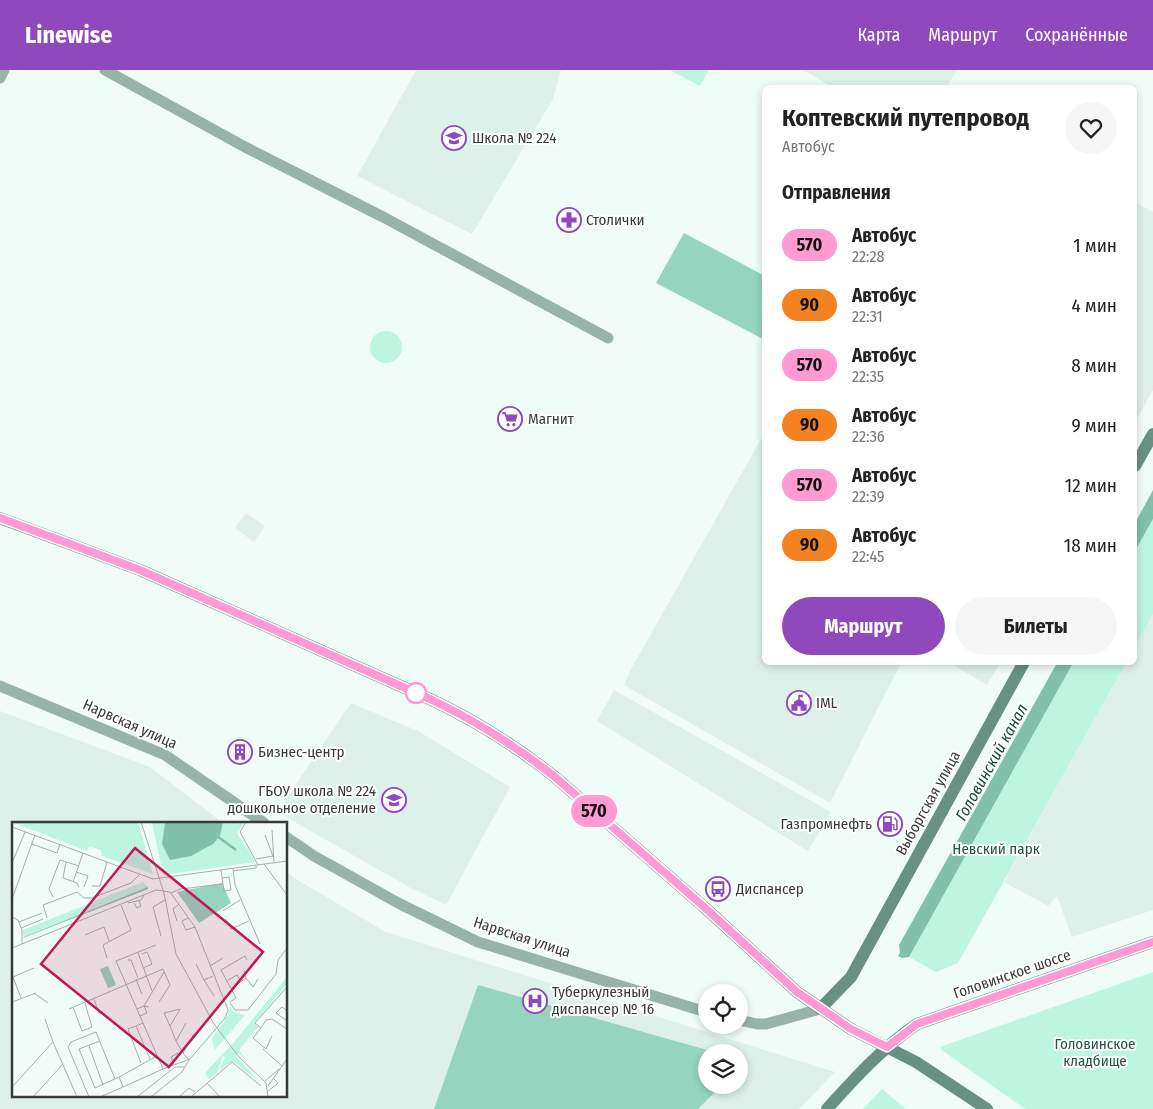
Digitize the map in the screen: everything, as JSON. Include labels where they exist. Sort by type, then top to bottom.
[{"type":"street","points":[[0,78],[4,70]]},
{"type":"street","points":[[105,70],[245,147],[384,218],[608,338]]},
{"type":"street","points":[[1137,462],[1153,434]]},
{"type":"street","points":[[0,518],[140,570],[466,716],[534,760],[703,906],[797,992],[851,1029],[916,1062],[987,1109]]},
{"type":"street","name":"Выборгская улица","points":[[820,1009],[850,977],[1022,665]]},
{"type":"street","name":"Нарвская улица","points":[[0,686],[165,754],[263,822]]},
{"type":"street","name":"Нарвская улица","points":[[288,838],[314,856],[400,904],[478,942],[698,1010]]},
{"type":"street","name":"Головинское шоссе","points":[[827,1109],[887,1047],[917,1024],[1153,942]]},
{"type":"street","points":[[748,1022],[766,1024],[820,1009]]},
{"type":"shaded area","name":"Школа № 224","points":[[416,70],[561,70],[553,99],[472,234],[357,176]]},
{"type":"shaded area","points":[[803,70],[957,70],[948,85],[829,85]]},
{"type":"shaded area","points":[[1137,203],[1153,212],[1153,390],[1137,418]]},
{"type":"shaded area","points":[[684,233],[762,274],[762,338],[656,283]]},
{"type":"shaded area","points":[[762,437],[762,665],[900,665],[830,803],[624,685],[630,671]]},
{"type":"shaded area","points":[[1153,490],[1153,519],[1137,547],[1137,519]]},
{"type":"shaded area","points":[[246,513],[265,526],[254,542],[235,528]]},
{"type":"shaded area","points":[[1153,614],[1153,910],[1072,937],[1057,896],[1048,906],[1004,882],[1125,665],[1137,665],[1137,643]]},
{"type":"shaded area","points":[[952,665],[999,665],[987,685]]},
{"type":"shaded area","points":[[1056,665],[1072,665],[909,957],[902,958],[898,956],[900,953],[899,945]]},
{"type":"shaded area","points":[[614,690],[831,812],[808,851],[597,721]]},
{"type":"shaded area","name":"ГБОУ школа № 224 дошкольное отделение","points":[[351,703],[418,731],[510,787],[446,905],[409,887],[277,812]]},
{"type":"shaded area","points":[[0,711],[150,767],[222,822],[12,822],[12,1096],[288,1096],[288,873],[386,932],[698,1029],[698,1034],[713,1034],[745,1044],[698,1044],[698,1094],[748,1094],[748,1045],[835,1072],[799,1109],[0,1109]]},
{"type":"shaded area","name":"Туберкулезный диспансер № 16","points":[[478,985],[698,1047],[698,1094],[713,1094],[698,1109],[434,1109]]},
{"type":"green space","points":[[670,70],[709,70],[700,86]]},
{"type":"green space","points":[[386,331],[397,336],[402,347],[397,358],[386,363],[375,358],[370,347],[375,336]]},
{"type":"green space","points":[[1153,519],[1153,614],[1137,643],[1137,547]]},
{"type":"green space","name":"Невский парк","points":[[1072,665],[1125,665],[958,963],[936,972],[909,957]]},
{"type":"green space","name":"Головинское кладбище","points":[[1153,972],[1153,1109],[1025,1109],[940,1047]]},
{"type":"green space","points":[[882,1089],[906,1109],[863,1109]]},
{"type":"bus line","name":"570","points":[[0,518],[140,570],[466,716],[534,760],[555,777],[703,906],[797,992],[851,1029],[887,1047],[917,1024],[1153,942]]},
{"type":"place","name":"Школа № 224","points":[[454,138]]},
{"type":"place","name":"Столички","points":[[569,220]]},
{"type":"place","name":"Магнит","points":[[510,419]]},
{"type":"place","name":"IML","points":[[799,703]]},
{"type":"place","name":"Бизнес-центр","points":[[240,752]]},
{"type":"place","name":"ГБОУ школа № 224 дошкольное отделение","points":[[394,800]]},
{"type":"place","name":"Газпромнефть","points":[[890,824]]},
{"type":"place","name":"Диспансер","points":[[718,889]]},
{"type":"place","name":"Туберкулезный диспансер № 16","points":[[535,1001]]},
{"type":"water label","name":"Головинский канал","points":[[991,762]]}]
